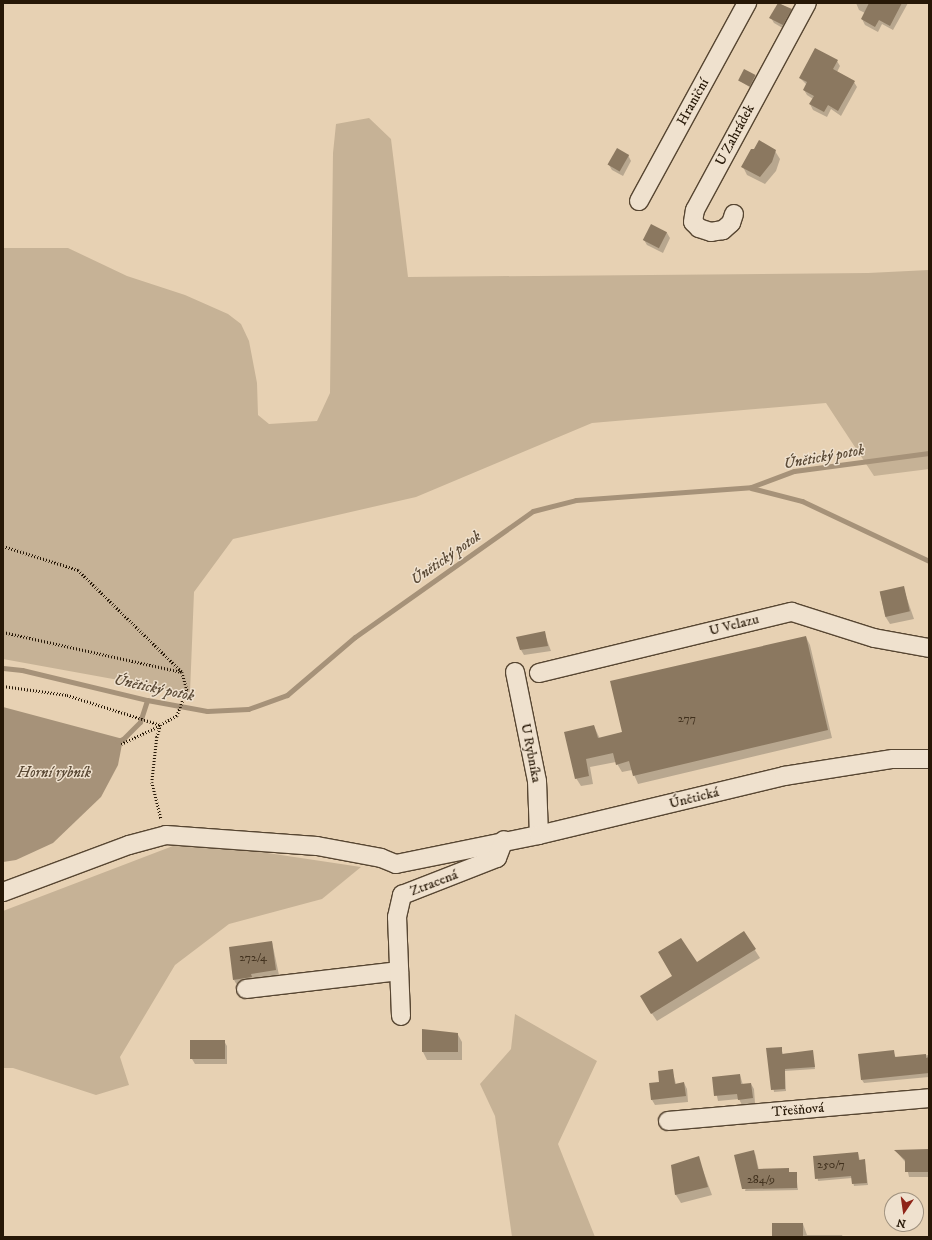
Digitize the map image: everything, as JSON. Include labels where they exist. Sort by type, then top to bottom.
[{"type":"street","name":"Hraniční","points":[[639,200],[747,3]]},
{"type":"street","name":"U Zahrádek","points":[[734,214],[731,223],[723,230],[711,232],[699,228],[693,222],[695,210],[807,3]]},
{"type":"street","name":"U Velazu","points":[[539,673],[792,612],[874,638],[929,648]]},
{"type":"street","name":"U Rybníka","points":[[515,672],[537,781],[539,835]]},
{"type":"street","name":"Únětická","points":[[3,892],[129,845],[166,835],[317,846],[381,858],[396,864],[461,851],[504,840],[539,835],[784,776],[893,759],[929,759]]},
{"type":"street","name":"Ztracená","points":[[402,1016],[398,917],[402,895],[497,858],[504,840]]},
{"type":"street","points":[[246,989],[399,971]]},
{"type":"street","name":"Třešňová","points":[[668,1121],[929,1098]]},
{"type":"path","points":[[3,546],[78,570],[182,672],[187,690],[177,716],[122,744]]},
{"type":"path","points":[[3,632],[182,672]]},
{"type":"path","points":[[3,686],[67,695],[161,725]]},
{"type":"path","points":[[161,725],[156,737],[152,782],[166,835]]},
{"type":"shaded area","points":[[369,118],[391,139],[408,277],[868,273],[929,270],[929,469],[874,476],[826,403],[592,423],[416,497],[233,539],[194,592],[190,693],[3,659],[3,248],[68,248],[127,276],[185,295],[228,314],[241,324],[249,341],[257,383],[258,415],[269,424],[317,421],[330,393],[333,153],[336,124]]},
{"type":"shaded area","points":[[186,841],[361,867],[322,899],[229,924],[175,965],[120,1057],[129,1085],[96,1095],[13,1068],[3,1068],[3,911]]},
{"type":"shaded area","points":[[515,1014],[597,1061],[558,1144],[595,1237],[512,1237],[495,1116],[480,1084],[511,1049]]},
{"type":"water","name":"Horní rybník","points":[[3,707],[123,739],[118,765],[101,797],[53,843],[16,860],[3,862]]},
{"type":"building","points":[[778,3],[792,9],[783,25],[769,18]]},
{"type":"building","points":[[869,3],[902,3],[890,26],[879,20],[875,27],[861,19]]},
{"type":"building","points":[[815,48],[838,60],[833,69],[855,81],[838,111],[828,105],[824,112],[809,104],[814,96],[803,90],[807,82],[799,78]]},
{"type":"building","points":[[744,69],[756,75],[750,86],[738,81]]},
{"type":"building","points":[[759,140],[776,150],[772,162],[760,177],[741,167],[751,149],[754,149]]},
{"type":"building","points":[[617,148],[629,155],[620,171],[608,164]]},
{"type":"building","points":[[651,224],[667,232],[659,248],[643,240]]},
{"type":"building","points":[[904,586],[910,611],[885,617],[880,592]]},
{"type":"building","points":[[545,631],[548,646],[520,650],[516,637]]},
{"type":"building","points":[[806,636],[828,730],[633,776],[629,761],[616,765],[613,753],[586,759],[589,776],[575,779],[564,732],[594,725],[598,738],[622,732],[610,681]]},
{"type":"building","points":[[744,931],[756,949],[651,1014],[640,996],[672,976],[658,952],[681,938],[697,962]]},
{"type":"building","points":[[272,941],[276,970],[251,974],[252,977],[233,980],[229,947]]},
{"type":"building","points":[[422,1029],[458,1033],[458,1052],[422,1052]]},
{"type":"building","points":[[190,1040],[225,1040],[225,1059],[190,1059]]},
{"type":"building","points":[[782,1047],[782,1054],[813,1050],[815,1067],[785,1069],[785,1089],[771,1090],[766,1048]]},
{"type":"building","points":[[894,1050],[895,1057],[926,1054],[926,1058],[929,1057],[929,1073],[861,1080],[858,1054]]},
{"type":"building","points":[[673,1069],[675,1084],[684,1082],[686,1096],[651,1100],[649,1083],[659,1082],[658,1071]]},
{"type":"building","points":[[740,1074],[741,1084],[751,1083],[753,1098],[738,1100],[737,1094],[714,1096],[712,1077]]},
{"type":"building","points":[[929,1149],[929,1172],[905,1172],[905,1160],[894,1150]]},
{"type":"building","points":[[754,1150],[758,1169],[789,1168],[789,1172],[797,1172],[797,1188],[742,1189],[734,1155]]},
{"type":"building","points":[[858,1152],[859,1160],[865,1159],[867,1183],[852,1184],[851,1176],[815,1179],[813,1156]]},
{"type":"building","points":[[699,1156],[708,1187],[675,1195],[671,1165]]},
{"type":"building","points":[[772,1223],[803,1223],[803,1237],[772,1237]]},
{"type":"waterway","name":"Únětický potok","points":[[3,668],[22,670],[147,700],[207,711],[248,709],[287,695],[355,637],[533,511],[576,500],[751,487],[794,471],[929,453]]},
{"type":"waterway","points":[[751,488],[802,501],[929,561]]},
{"type":"waterway","points":[[118,741],[123,739],[140,722],[147,700]]}]
